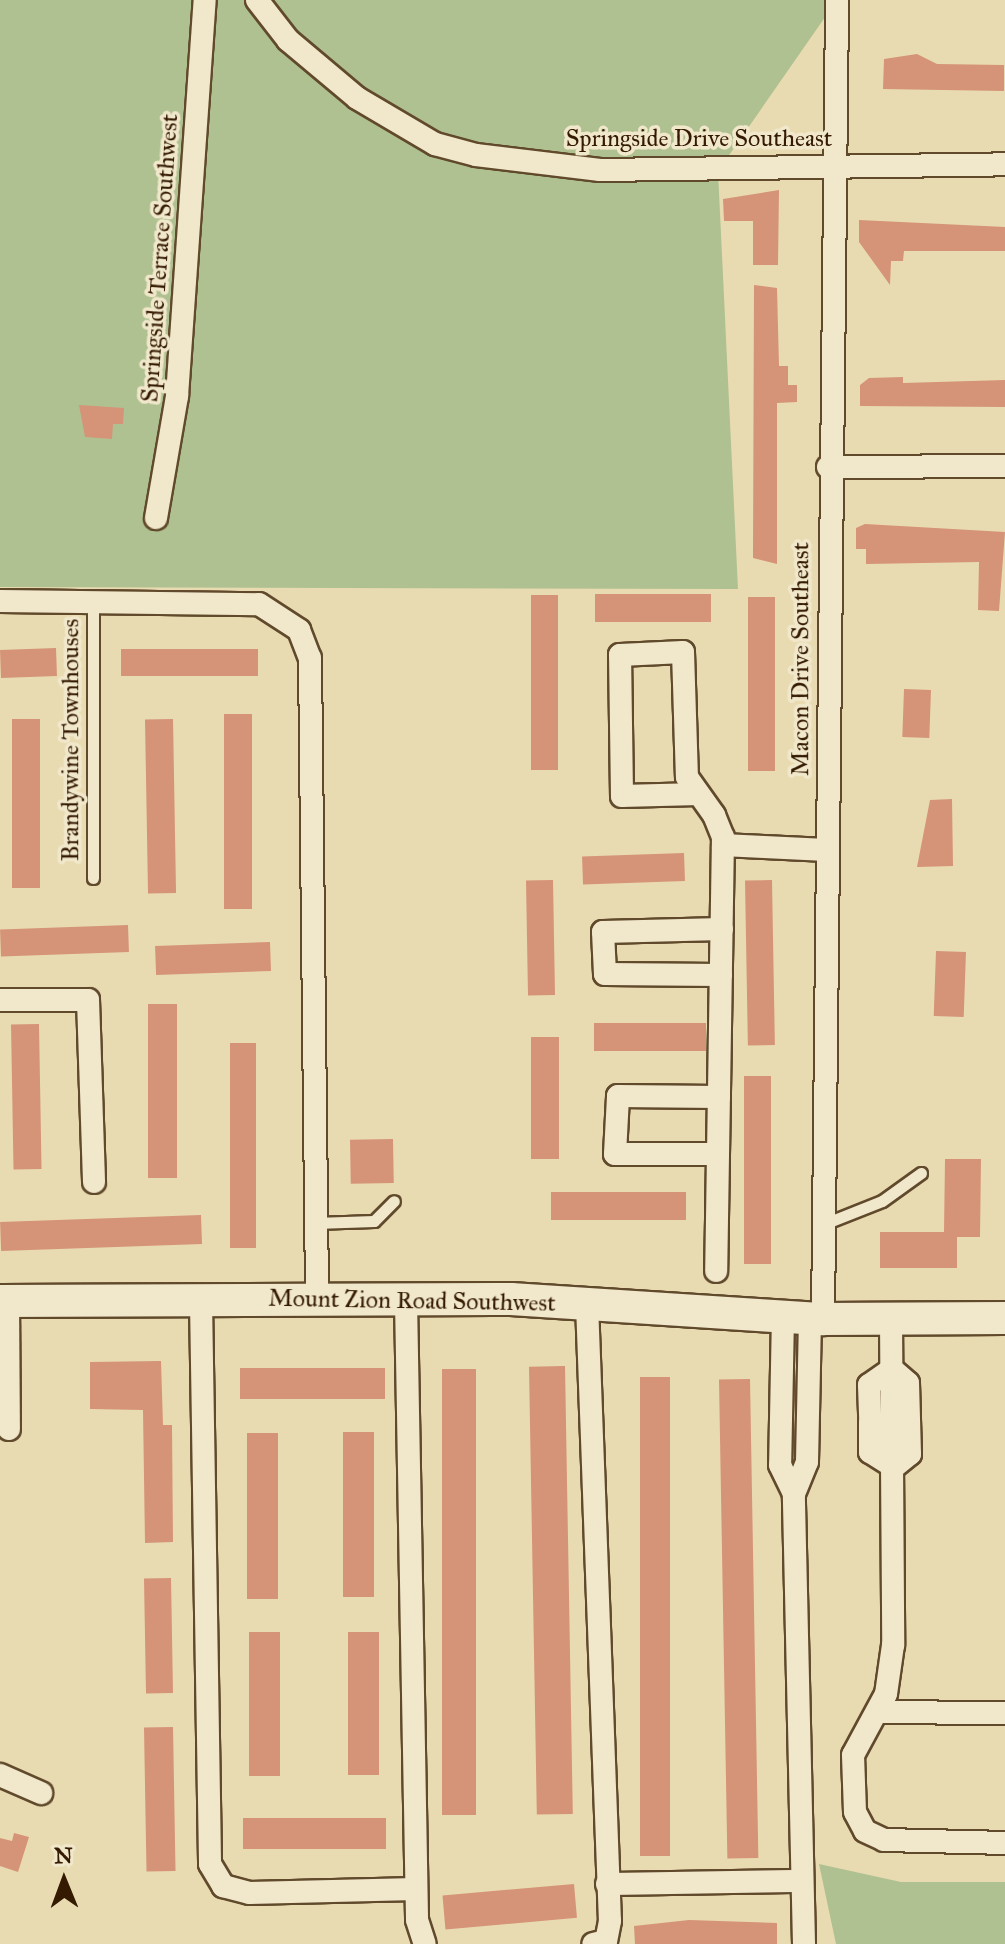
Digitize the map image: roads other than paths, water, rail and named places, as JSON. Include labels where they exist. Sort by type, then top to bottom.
[{"type":"street","name":"Springside Terrace Southwest","points":[[156,518],[177,396],[205,0]]},
{"type":"street","name":"Springside Drive Southeast","points":[[257,0],[288,40],[345,88],[435,144],[600,170],[1005,164]]},
{"type":"street","name":"Macon Drive Southeast","points":[[804,1944],[797,1881],[794,1494],[807,1462],[805,1317],[823,1224],[830,165],[837,0]]},
{"type":"street","points":[[828,467],[1005,466]]},
{"type":"street","points":[[0,601],[259,604],[299,630],[310,658],[317,1298]]},
{"type":"street","points":[[698,794],[622,796],[620,655],[683,652],[687,777],[698,794],[723,845],[716,1271]]},
{"type":"street","points":[[723,845],[826,850]]},
{"type":"street","points":[[721,975],[605,974],[603,932],[722,929]]},
{"type":"street","points":[[0,1000],[88,1000],[94,1182]]},
{"type":"street","points":[[718,1154],[615,1154],[618,1096],[719,1097]]},
{"type":"street","name":"Mount Zion Road Southwest","points":[[4,1301],[317,1298],[587,1304],[805,1317],[1005,1318]]},
{"type":"street","points":[[406,1300],[416,1889],[425,1944]]},
{"type":"street","points":[[4,1301],[9,1429]]},
{"type":"street","points":[[201,1301],[210,1864],[223,1886],[249,1893],[416,1889]]},
{"type":"street","points":[[587,1304],[607,1884],[606,1941],[593,1944]]},
{"type":"street","points":[[891,1319],[892,1369],[908,1383],[901,1422],[910,1454],[894,1467]]},
{"type":"street","points":[[892,1369],[869,1385],[870,1452],[894,1467]]},
{"type":"street","points":[[870,1423],[901,1422]]},
{"type":"street","points":[[894,1467],[893,1645],[879,1712],[863,1725],[853,1755],[855,1812],[865,1831],[925,1845],[1005,1843]]},
{"type":"street","points":[[879,1712],[1005,1713]]},
{"type":"street","points":[[0,1775],[41,1793]]},
{"type":"street","points":[[607,1884],[797,1881]]},
{"type":"lane","name":"Brandywine Townhouses","points":[[93,602],[93,878]]},
{"type":"lane","points":[[823,1224],[882,1201],[921,1173]]},
{"type":"lane","points":[[315,1223],[374,1221],[394,1201]]}]
